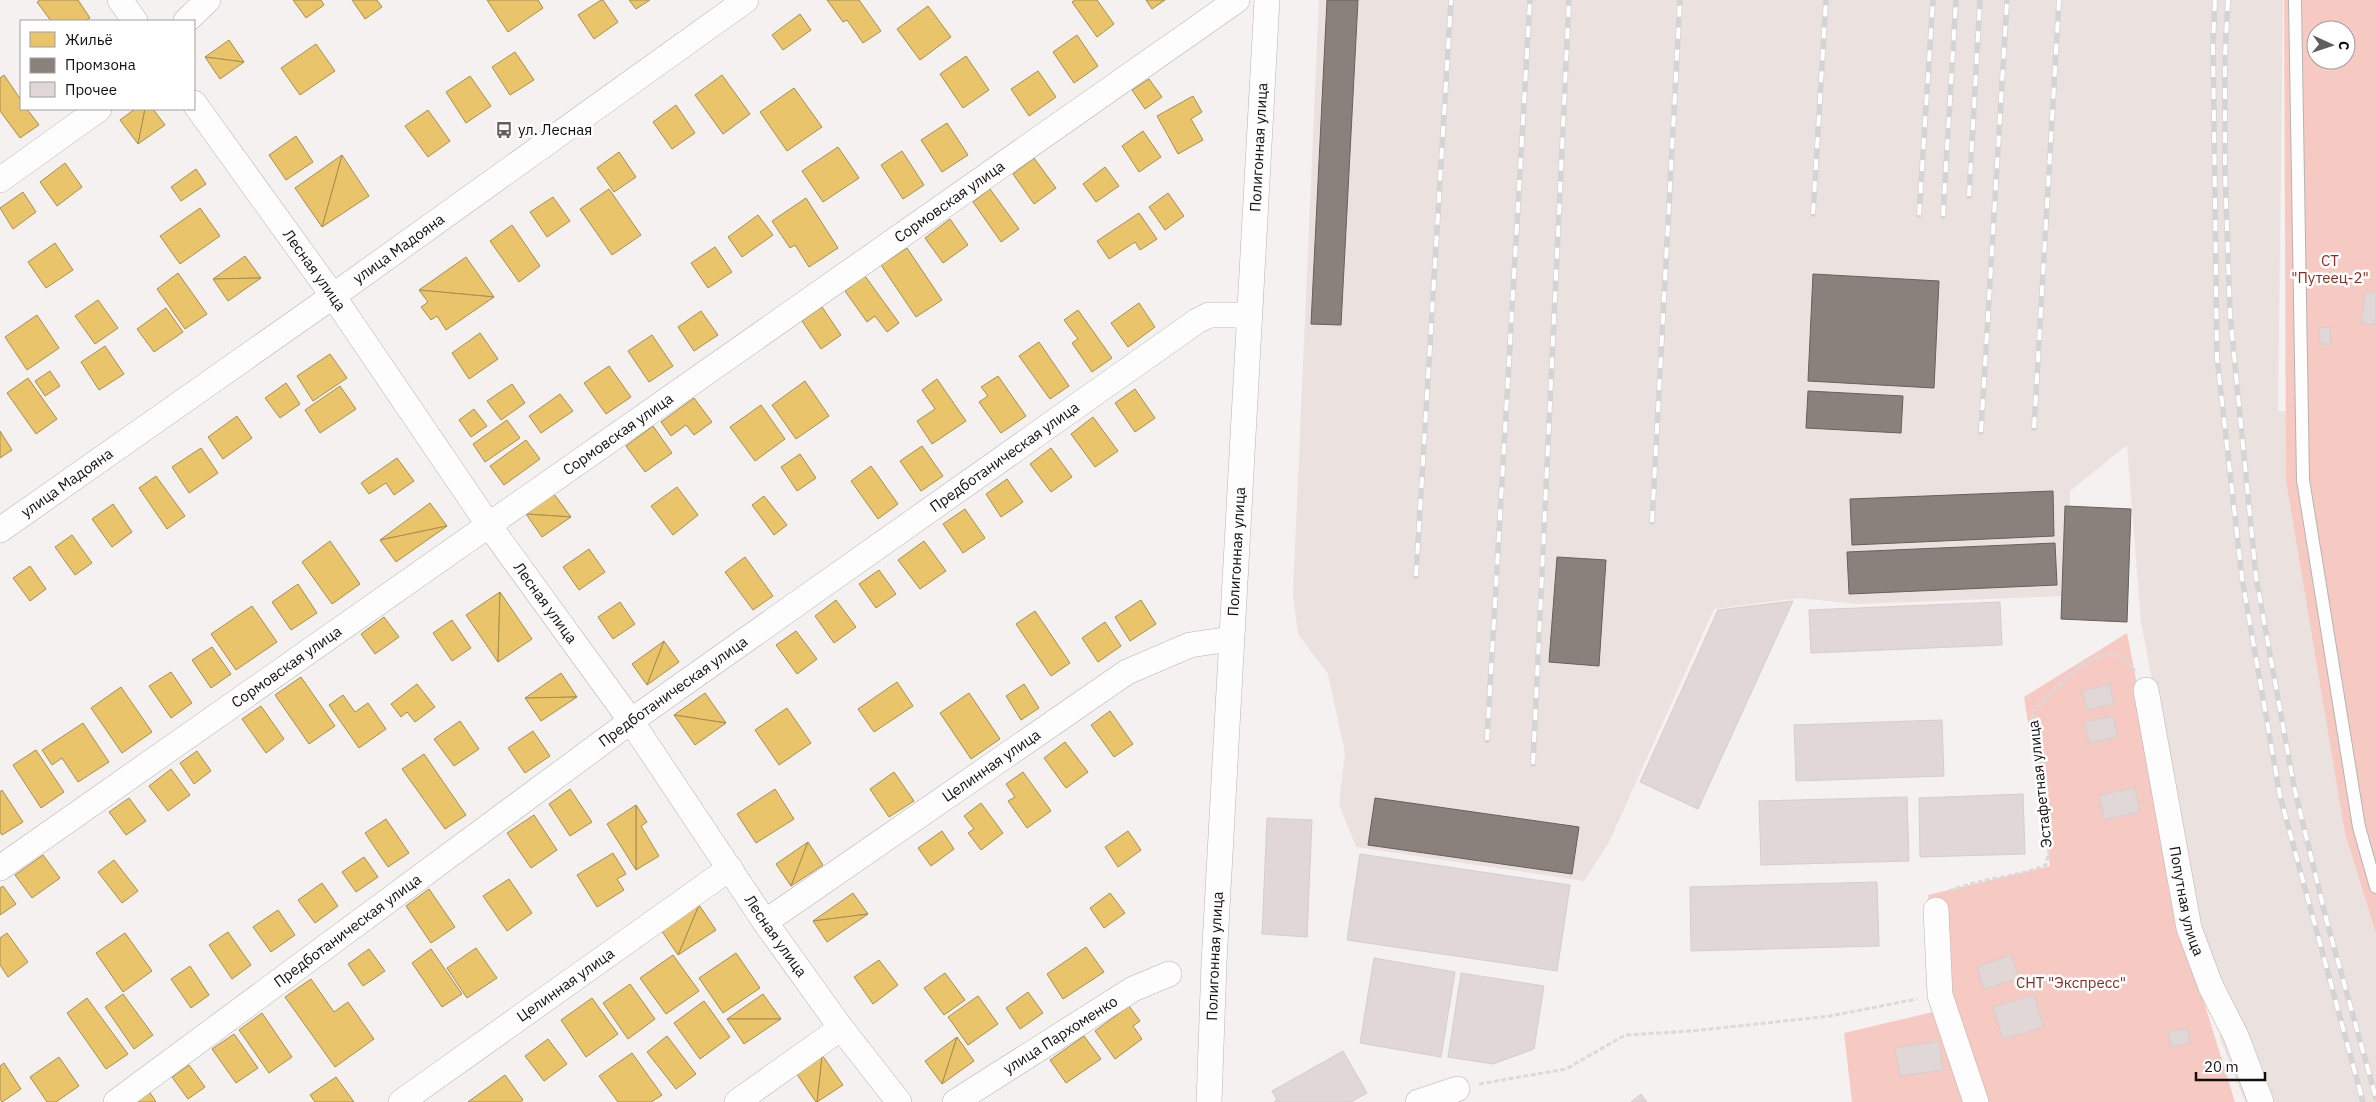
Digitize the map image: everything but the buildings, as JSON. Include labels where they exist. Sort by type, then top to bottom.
[{"type":"street","points":[[120,0],[134,20]]},
{"type":"street","points":[[187,20],[208,0]]},
{"type":"street","name":"улица Мадояна","points":[[0,530],[333,296],[746,0]]},
{"type":"street","name":"Сормовская улица","points":[[0,868],[1237,0]]},
{"type":"street","name":"Полигонная улица","points":[[1209,1102],[1214,963],[1266,0]]},
{"type":"street","name":"Лесная улица","points":[[195,104],[333,296],[488,524],[631,721],[765,922],[841,1028],[899,1102]]},
{"type":"street","points":[[0,180],[98,110]]},
{"type":"street","name":"Предботаническая улица","points":[[116,1102],[631,721],[1197,321],[1210,315],[1248,315]]},
{"type":"street","name":"Целинная улица","points":[[765,922],[1127,672],[1190,645],[1231,639]]},
{"type":"street","name":"Попутная улица","points":[[2146,690],[2189,928],[2211,986],[2236,1036],[2261,1102]]},
{"type":"street","name":"Целинная улица","points":[[401,1102],[730,868]]},
{"type":"street","points":[[1936,910],[1940,995],[1976,1102]]},
{"type":"street","name":"улица Пархоменко","points":[[955,1102],[1134,989],[1169,974]]},
{"type":"street","points":[[737,1102],[841,1028]]},
{"type":"street","points":[[1418,1102],[1457,1088]]},
{"type":"lane","points":[[2295,0],[2303,480],[2359,827],[2376,887]]},
{"type":"path","name":"Эстафетная улица","points":[[1936,910],[1946,893],[1961,886],[2034,870],[2046,865],[2049,850],[2032,712],[2082,665],[2102,654],[2121,656],[2135,670],[2146,690]]},
{"type":"path","points":[[1457,1088],[1566,1069],[1625,1034],[1692,1031],[1830,1016],[1940,995]]},
{"type":"shaded area","points":[[1319,0],[2283,0],[2278,411],[2324,412],[2376,763],[2376,1102],[2245,1102],[2221,1041],[2141,622],[2127,445],[2070,491],[2067,596],[1857,604],[1799,598],[1714,609],[1609,842],[1584,881],[1356,847],[1339,804],[1345,753],[1328,674],[1298,634],[1293,593]]},
{"type":"green space","name":"СТ \"Путеец-2\"","points":[[2284,0],[2376,0],[2376,933],[2345,833],[2286,480]]},
{"type":"green space","name":"СНТ \"Экспресс\"","points":[[2127,633],[2190,957],[2235,1102],[1852,1102],[1844,1033],[1937,1011],[1935,947],[1928,895],[2050,866],[2024,697]]},
{"type":"railway","points":[[1416,576],[1451,0]]},
{"type":"railway","points":[[1487,740],[1530,0]]},
{"type":"railway","points":[[1533,764],[1569,0]]},
{"type":"railway","points":[[1652,522],[1680,0]]},
{"type":"railway","points":[[1813,214],[1826,0]]},
{"type":"railway","points":[[1919,215],[1933,0]]},
{"type":"railway","points":[[1943,216],[1956,0]]},
{"type":"railway","points":[[1969,196],[1980,0]]},
{"type":"railway","points":[[1981,432],[2007,0]]},
{"type":"railway","points":[[2034,428],[2059,0]]},
{"type":"railway","points":[[2215,0],[2213,44],[2217,358],[2242,578],[2280,796],[2363,1102]]},
{"type":"railway","points":[[2228,0],[2225,56],[2225,171],[2230,314],[2256,577],[2294,787],[2327,922],[2376,1098]]},
{"type":"place","name":"ул. Лесная","points":[[504,130]]}]
